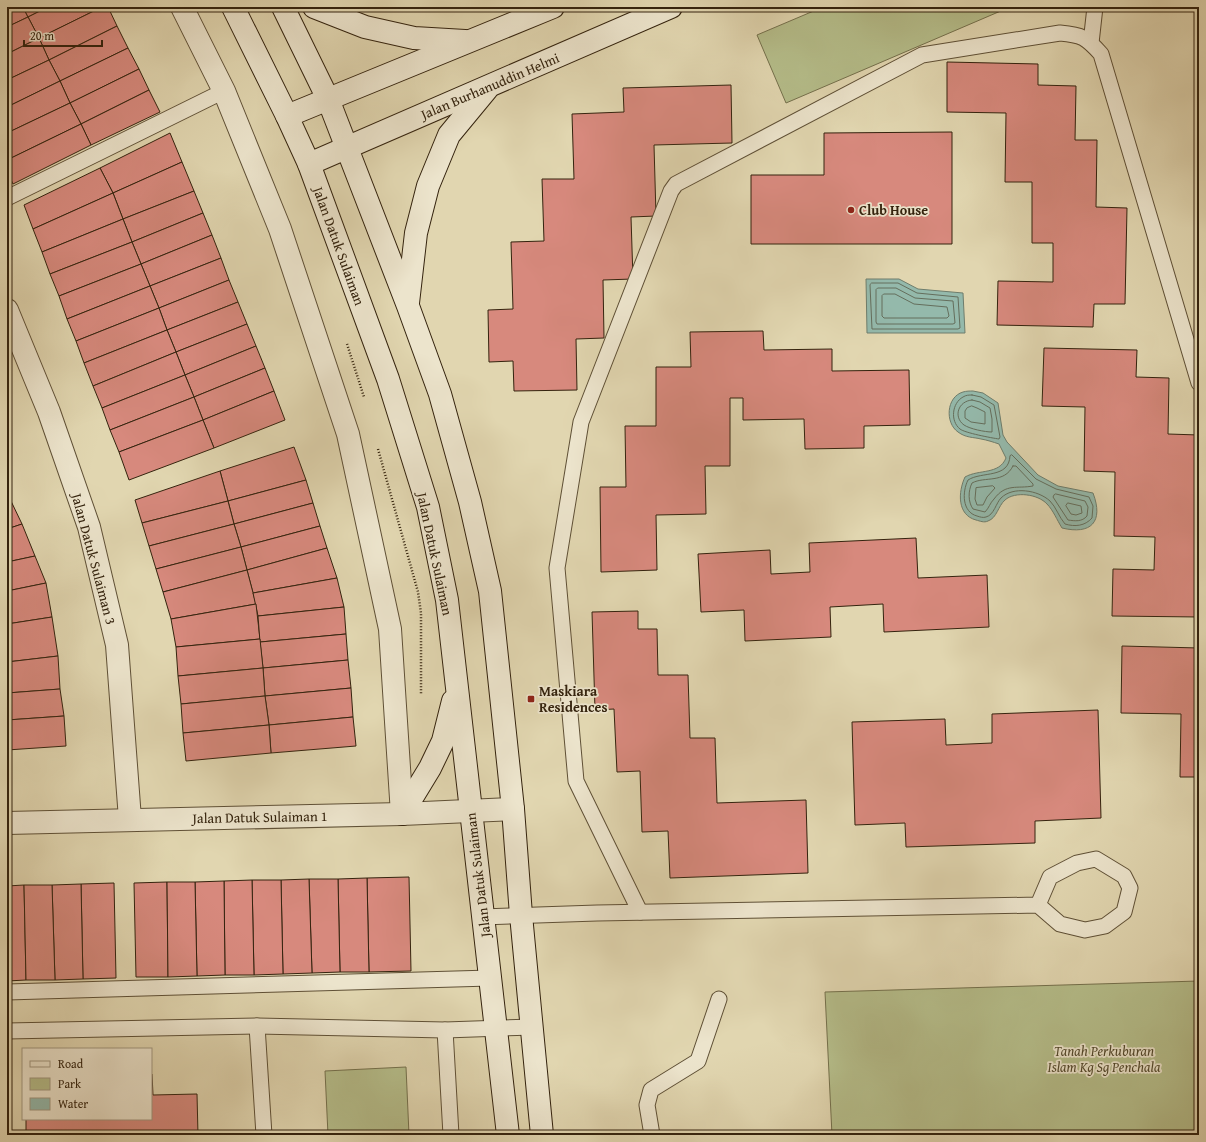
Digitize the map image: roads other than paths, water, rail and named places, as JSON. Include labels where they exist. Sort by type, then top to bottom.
[{"type":"main road","points":[[182,7],[224,91],[280,229],[348,434],[390,629],[402,814]]},
{"type":"main road","name":"Jalan Datuk Sulaiman","points":[[233,7],[309,164],[388,379],[428,508],[447,600],[508,1135]]},
{"type":"main road","points":[[283,7],[328,99],[348,147],[440,394],[470,502],[490,591],[513,809],[521,915],[533,1027],[542,1135]]},
{"type":"main road","points":[[314,7],[365,27],[407,36],[470,41]]},
{"type":"main road","points":[[287,116],[553,7]]},
{"type":"main road","name":"Jalan Burhanuddin Helmi","points":[[309,164],[671,7]]},
{"type":"main road","points":[[408,306],[416,233],[428,186],[449,135],[491,85]]},
{"type":"main road","name":"Jalan Datuk Sulaiman 3","points":[[7,310],[49,412],[89,527],[117,645],[130,819]]},
{"type":"main road","points":[[402,814],[430,768],[443,741],[456,687]]},
{"type":"main road","name":"Jalan Datuk Sulaiman 1","points":[[7,823],[402,814],[513,809]]},
{"type":"lane","points":[[1091,43],[1095,7]]},
{"type":"lane","points":[[640,912],[576,781],[558,568],[581,422],[671,191],[676,184],[922,55],[1060,34],[1078,35],[1091,43],[1101,54],[1199,383]]},
{"type":"lane","points":[[7,198],[224,91]]},
{"type":"lane","points":[[482,917],[640,912],[1038,906],[1060,924],[1085,930],[1105,926],[1124,912],[1130,888],[1124,876],[1096,859],[1077,863],[1050,877],[1038,906]]},
{"type":"lane","points":[[7,992],[490,978]]},
{"type":"lane","points":[[652,1135],[647,1105],[651,1090],[698,1061],[719,999]]},
{"type":"lane","points":[[7,1031],[257,1026],[445,1030],[533,1027]]},
{"type":"lane","points":[[257,1026],[264,1135]]},
{"type":"lane","points":[[445,1030],[451,1135]]},
{"type":"water","points":[[866,279],[899,279],[918,289],[963,293],[965,333],[867,333]]},
{"type":"water","points":[[973,391],[983,393],[998,403],[1003,435],[1007,442],[1038,475],[1058,486],[1093,493],[1097,512],[1096,519],[1092,524],[1081,530],[1062,528],[1047,504],[1038,498],[1026,495],[1015,495],[1009,497],[1001,505],[995,515],[986,522],[976,520],[965,513],[962,508],[960,496],[965,477],[999,467],[1006,458],[999,444],[964,435],[958,432],[951,423],[949,410],[953,399],[963,392]]},
{"type":"place","name":"Club House","points":[[851,210]]},
{"type":"place","name":"Maskiara Residences","points":[[531,699]]},
{"type":"park label","name":"Tanah Perkuburan Islam Kg Sg Penchala","points":[[1104,1060]]}]
